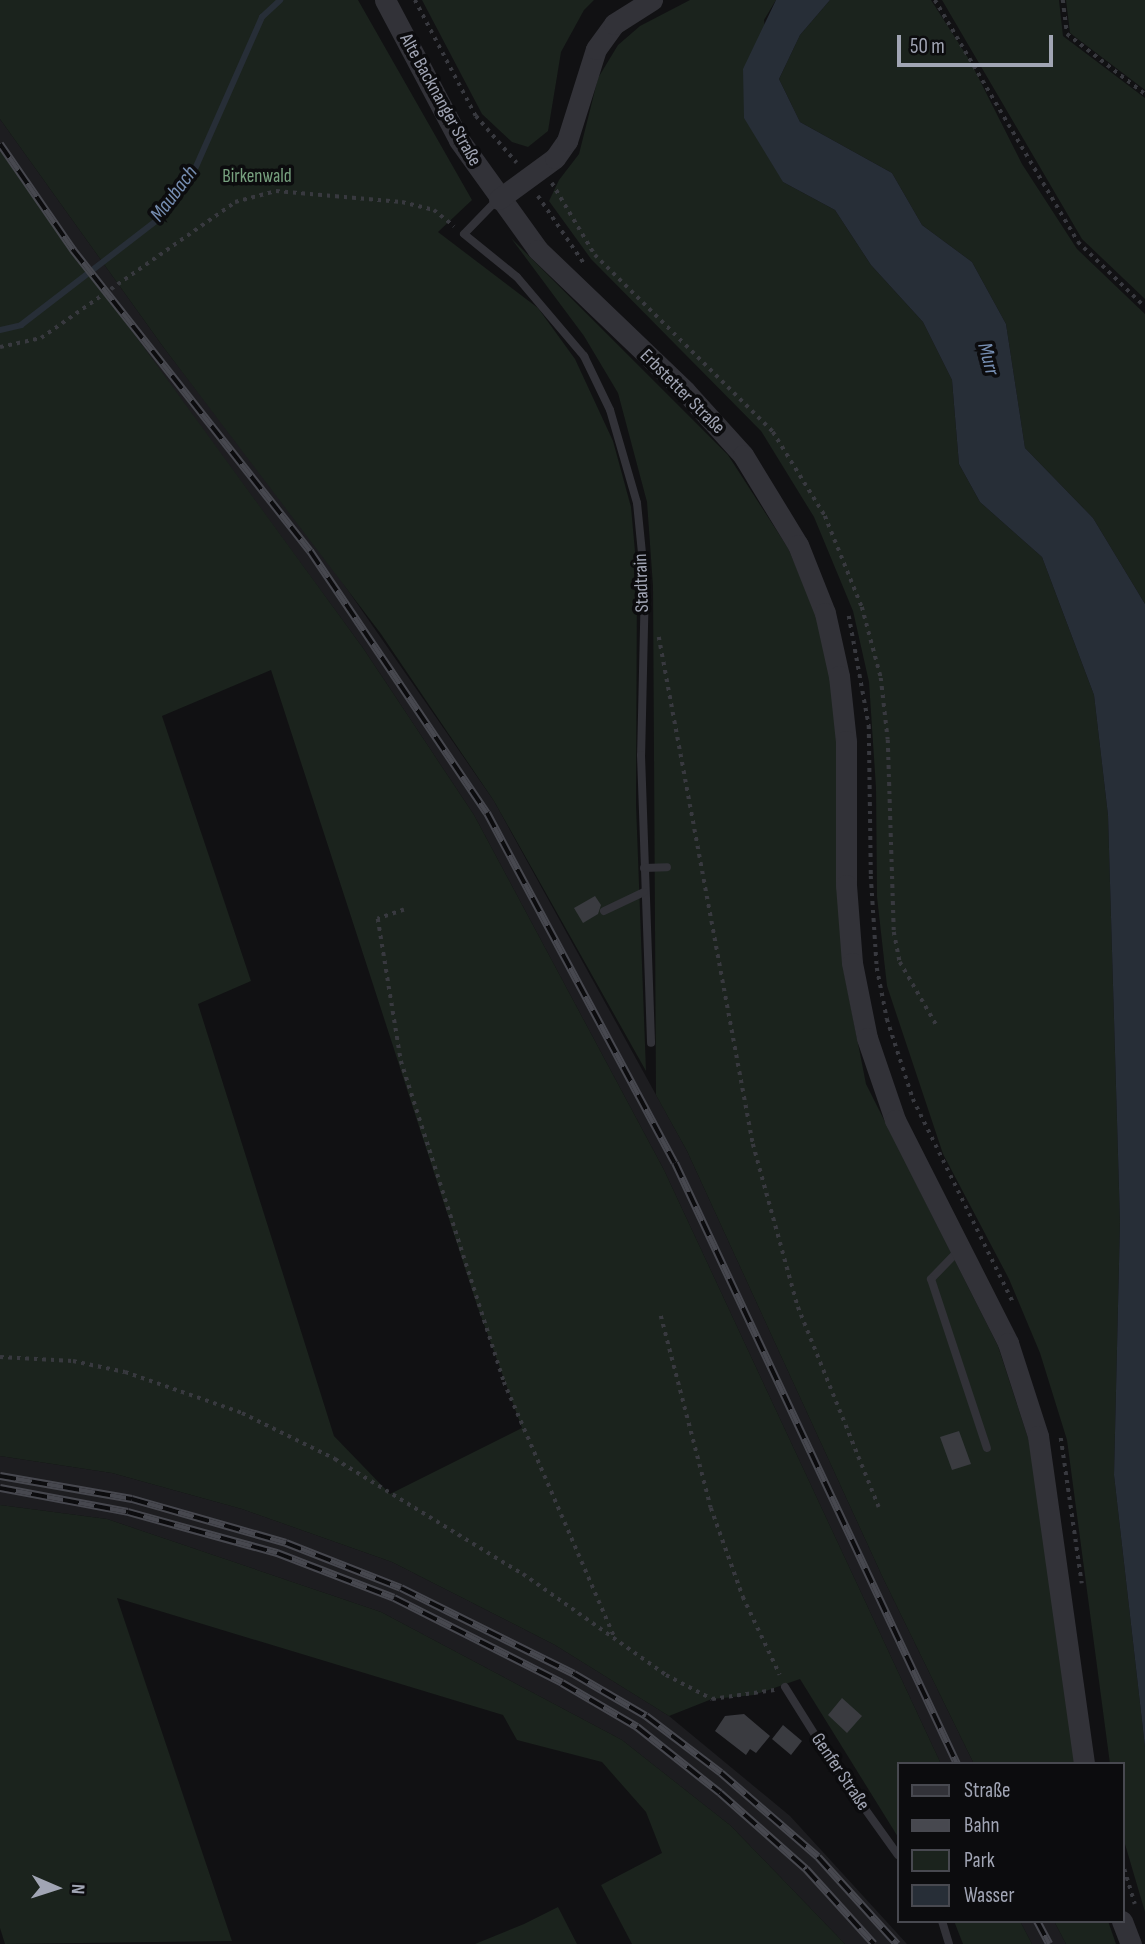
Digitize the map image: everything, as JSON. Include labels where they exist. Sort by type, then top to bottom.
[{"type":"street","name":"Alte Backnanger Straße","points":[[385,0],[459,141],[499,199]]},
{"type":"street","points":[[499,199],[525,176],[555,158],[567,141],[596,49],[614,24],[652,0]]},
{"type":"street","name":"Erbstetter Straße","points":[[499,199],[538,250],[685,391],[743,455],[798,545],[825,613],[839,676],[845,728],[847,898],[852,963],[867,1038],[895,1119],[958,1251],[1008,1343],[1038,1436],[1084,1762]]},
{"type":"street","points":[[1131,1919],[1131,1944]]},
{"type":"lane","points":[[464,234],[499,199]]},
{"type":"lane","name":"Stadtrain","points":[[464,234],[517,277],[584,356],[610,410],[637,503],[645,583],[640,755],[651,1043]]},
{"type":"lane","points":[[644,868],[667,867]]},
{"type":"lane","points":[[604,911],[645,892]]},
{"type":"lane","points":[[958,1251],[931,1279],[986,1448]]},
{"type":"lane","name":"Genfer Straße","points":[[785,1687],[835,1768],[897,1854]]},
{"type":"lane","points":[[942,1923],[949,1944]]},
{"type":"path","points":[[415,0],[476,116],[512,153],[591,271]]},
{"type":"path","points":[[935,0],[1077,242],[1145,307]]},
{"type":"path","points":[[1063,0],[1066,34],[1145,94]]},
{"type":"path","points":[[0,347],[41,338],[235,202],[276,191],[402,202],[434,211],[464,234]]},
{"type":"path","points":[[847,611],[860,656],[869,726],[871,876],[877,968],[887,1018],[918,1111],[1016,1310]]},
{"type":"path","points":[[658,634],[753,1144],[798,1307],[879,1507]]},
{"type":"path","points":[[404,910],[378,919],[401,1061],[504,1382],[614,1638]]},
{"type":"path","points":[[0,1357],[73,1362],[125,1372],[242,1413],[335,1459],[523,1574],[666,1675],[712,1699],[785,1687],[743,1597],[711,1508],[661,1316]]},
{"type":"path","points":[[1124,1874],[1131,1919]]},
{"type":"shaded area","points":[[0,119],[164,348],[318,547],[494,801],[687,1151],[883,1578],[973,1762],[940,1762],[664,1170],[474,815],[363,648],[0,153]]},
{"type":"shaded area","points":[[0,1456],[112,1473],[242,1509],[392,1562],[555,1645],[669,1716],[790,1816],[907,1944],[845,1944],[731,1826],[622,1740],[381,1612],[107,1519],[0,1505]]},
{"type":"shaded area","points":[[1021,1923],[1055,1923],[1066,1944],[1032,1944]]},
{"type":"green space","name":"Birkenwald","points":[[0,0],[358,0],[472,200],[438,232],[538,308],[575,359],[613,441],[631,507],[637,574],[636,804],[646,1071],[494,801],[381,634],[164,348],[0,119]]},
{"type":"green space","points":[[422,0],[594,0],[584,10],[561,52],[548,131],[528,147],[512,142],[482,114]]},
{"type":"green space","points":[[690,0],[776,0],[764,20],[783,182],[835,210],[871,265],[923,322],[952,380],[959,464],[980,502],[1042,557],[1094,695],[1108,815],[1120,1222],[1114,1475],[1145,1747],[1145,1912],[1124,1841],[1124,1762],[1110,1762],[1067,1440],[1040,1353],[1009,1279],[943,1154],[887,986],[877,897],[876,788],[869,682],[853,611],[814,517],[761,431],[591,259],[549,201],[559,180],[579,154],[598,78],[618,45],[640,26]]},
{"type":"green space","points":[[830,0],[931,0],[970,61],[1022,164],[1077,249],[1145,314],[1145,604],[1093,518],[1025,448],[1006,324],[972,262],[922,225],[892,173],[800,122],[779,79],[800,35]]},
{"type":"green space","points":[[942,0],[1059,0],[1063,36],[1145,98],[1145,299],[1082,239]]},
{"type":"green space","points":[[1066,0],[1145,0],[1145,90],[1070,33]]},
{"type":"green space","points":[[0,150],[363,648],[474,815],[664,1170],[940,1762],[897,1762],[897,1835],[800,1679],[754,1695],[712,1699],[669,1716],[555,1645],[392,1562],[242,1509],[112,1473],[0,1456]],"holes":[[[271,670],[477,1305],[522,1428],[390,1494],[334,1436],[198,1004],[251,981],[162,716]]]},
{"type":"green space","points":[[511,238],[728,455],[788,548],[816,613],[832,677],[839,740],[843,967],[866,1084],[998,1346],[1029,1441],[1078,1762],[973,1762],[883,1578],[687,1151],[656,1095],[653,586],[647,502],[618,393],[584,336]]},
{"type":"green space","points":[[0,1505],[107,1519],[381,1612],[622,1740],[731,1826],[845,1944],[632,1944],[601,1885],[662,1853],[646,1812],[602,1762],[517,1740],[503,1715],[117,1598],[232,1941],[5,1944],[0,1928]]},
{"type":"green space","points":[[558,1907],[577,1944],[475,1944],[524,1924]]},
{"type":"green space","points":[[955,1923],[1021,1923],[1032,1944],[963,1944]]},
{"type":"green space","points":[[1055,1923],[1109,1923],[1116,1944],[1066,1944]]},
{"type":"water","name":"Murr","points":[[776,0],[830,0],[800,35],[779,79],[800,122],[892,173],[922,225],[972,262],[1006,324],[1025,448],[1093,518],[1145,604],[1145,1747],[1114,1475],[1120,1222],[1108,815],[1094,695],[1042,557],[980,502],[959,464],[952,380],[923,322],[871,265],[835,210],[783,182],[744,118],[743,69]]},
{"type":"building","points":[[595,896],[601,905],[598,914],[583,923],[574,908]]},
{"type":"building","points":[[959,1431],[971,1464],[952,1470],[940,1437]]},
{"type":"building","points":[[842,1698],[862,1716],[847,1733],[828,1715]]},
{"type":"building","points":[[744,1714],[770,1736],[756,1753],[750,1749],[746,1755],[715,1731],[725,1716]]},
{"type":"building","points":[[783,1725],[802,1741],[791,1755],[772,1739]]},
{"type":"waterway","name":"Maubach","points":[[0,330],[21,325],[160,218],[191,178],[262,17],[280,0]]},
{"type":"railway","points":[[0,144],[73,250],[310,551],[487,813],[675,1163],[956,1762]]},
{"type":"railway","points":[[0,1476],[132,1499],[286,1543],[401,1588],[574,1674],[646,1716],[721,1773],[818,1857],[897,1944]]},
{"type":"railway","points":[[0,1488],[128,1512],[277,1553],[394,1598],[562,1683],[637,1727],[720,1793],[806,1869],[874,1944]]},
{"type":"railway","points":[[1038,1923],[1049,1944]]}]
